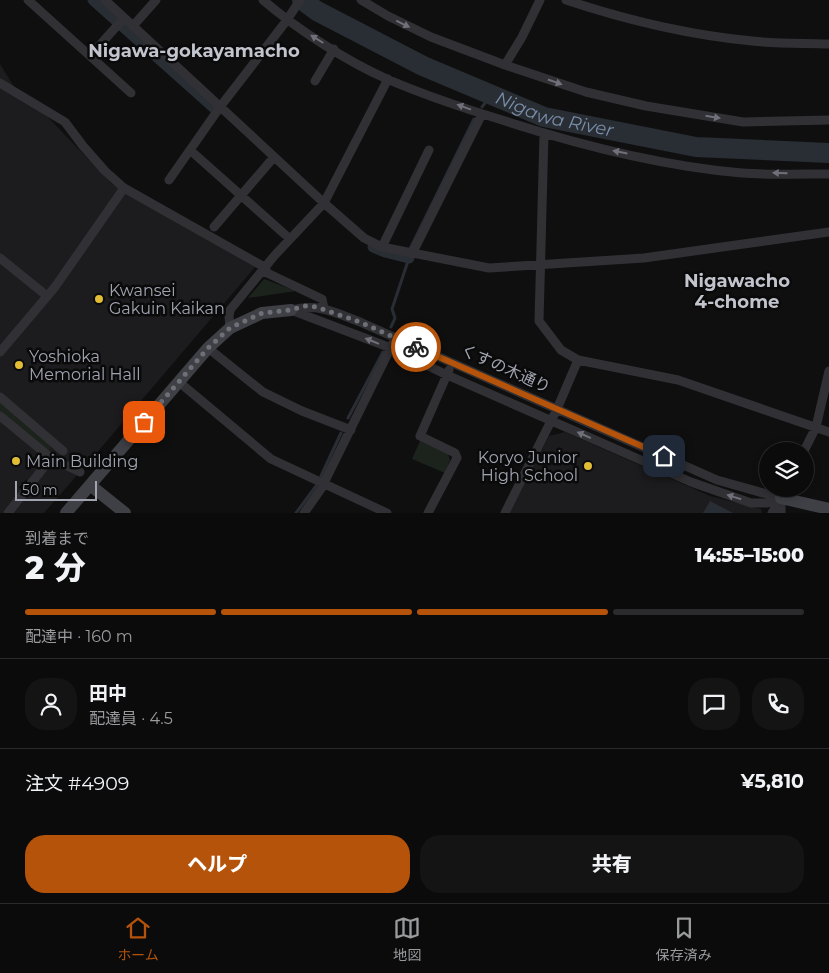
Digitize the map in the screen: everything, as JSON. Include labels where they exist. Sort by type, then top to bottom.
[{"type":"street","points":[[28,0],[132,93]]},
{"type":"street","points":[[105,0],[324,203],[364,238],[382,247],[489,268],[644,258],[829,232]]},
{"type":"street","points":[[132,26],[156,0]]},
{"type":"street","points":[[263,0],[287,20],[388,79],[482,114],[544,134],[612,151],[677,164],[742,173],[829,174]]},
{"type":"street","points":[[169,180],[220,107],[287,20],[300,0]]},
{"type":"street","points":[[361,0],[388,16],[431,37],[505,65],[586,92],[646,106],[743,122],[829,120]]},
{"type":"street","points":[[505,65],[522,37],[540,0]]},
{"type":"street","points":[[566,0],[631,20],[728,38],[829,44]]},
{"type":"street","points":[[90,56],[124,18]]},
{"type":"street","points":[[315,81],[334,49]]},
{"type":"street","points":[[230,328],[230,310],[290,239],[324,203],[388,79]]},
{"type":"street","points":[[0,83],[65,122],[94,159],[124,188],[265,269],[322,299],[324,309]]},
{"type":"street","points":[[412,254],[482,114]]},
{"type":"street","points":[[544,134],[539,321],[561,350],[578,360],[678,380],[829,432]]},
{"type":"street","points":[[190,150],[290,239]]},
{"type":"street","points":[[382,247],[429,150]]},
{"type":"street","points":[[214,227],[274,156]]},
{"type":"street","points":[[0,352],[47,296],[124,188]]},
{"type":"street","points":[[0,258],[47,296]]},
{"type":"street","name":"くすの木通り","points":[[290,310],[305,306],[324,309],[360,322],[717,480],[759,489]]},
{"type":"street","points":[[66,513],[208,348],[230,328],[262,313],[290,310]]},
{"type":"street","name":"くすの木通り","points":[[290,310],[391,348],[447,375],[691,482],[751,503],[768,503],[779,497]]},
{"type":"street","points":[[304,513],[322,490],[396,338]]},
{"type":"street","points":[[208,348],[264,392],[302,411],[351,430]]},
{"type":"street","points":[[504,513],[557,409],[578,360]]},
{"type":"street","points":[[428,513],[457,458],[455,453],[420,436],[452,363]]},
{"type":"street","points":[[808,442],[816,427],[829,373]]},
{"type":"street","points":[[179,382],[271,459],[388,513]]},
{"type":"street","points":[[0,397],[63,451]]},
{"type":"street","points":[[0,416],[51,458],[80,472]]},
{"type":"street","points":[[8,513],[51,458]]},
{"type":"street","points":[[90,485],[125,513]]},
{"type":"street","points":[[772,513],[782,497]]},
{"type":"street","points":[[781,513],[784,497]]},
{"type":"street","name":"くすの木通り","points":[[793,497],[829,509]]},
{"type":"shaded area","points":[[0,64],[21,98],[44,113],[112,184],[256,266],[44,513],[0,513]]},
{"type":"shaded area","points":[[264,279],[296,291],[248,298]]},
{"type":"shaded area","points":[[0,403],[49,444],[50,450],[48,451],[0,413]]},
{"type":"shaded area","name":"Koryo Junior High School","points":[[565,432],[710,496],[761,509],[762,513],[510,513],[549,436]]},
{"type":"shaded area","points":[[420,441],[448,454],[450,460],[445,473],[412,459]]},
{"type":"shaded area","points":[[710,501],[733,513],[703,513]]},
{"type":"waterway","points":[[93,0],[214,108]]},
{"type":"waterway","name":"Nigawa River","points":[[302,0],[317,11],[423,66],[544,117],[696,147],[829,153]]},
{"type":"waterway","points":[[482,107],[491,95]]},
{"type":"waterway","points":[[410,249],[474,119]]},
{"type":"waterway","points":[[373,247],[409,258]]},
{"type":"waterway","points":[[391,327],[395,318],[392,309],[409,258]]},
{"type":"waterway","points":[[348,418],[383,352]]},
{"type":"waterway","points":[[321,476],[341,433]]},
{"type":"waterway","points":[[296,513],[316,486]]},
{"type":"way so far","points":[[144,422],[208,348],[230,328],[262,313],[290,310],[305,306],[316,307],[360,322],[416,347]]},
{"type":"place","name":"Kwansei Gakuin Kaikan","points":[[99,299]]},
{"type":"place","name":"Yoshioka Memorial Hall","points":[[19,365]]},
{"type":"place","name":"Main Building","points":[[16,461]]},
{"type":"place","name":"Koryo Junior High School","points":[[588,466]]},
{"type":"district","name":"Nigawa-gokayamacho","points":[[194,51]]},
{"type":"district","name":"Nigawacho 4-chome","points":[[737,291]]},
{"type":"route","points":[[416,347],[664,456]]}]
